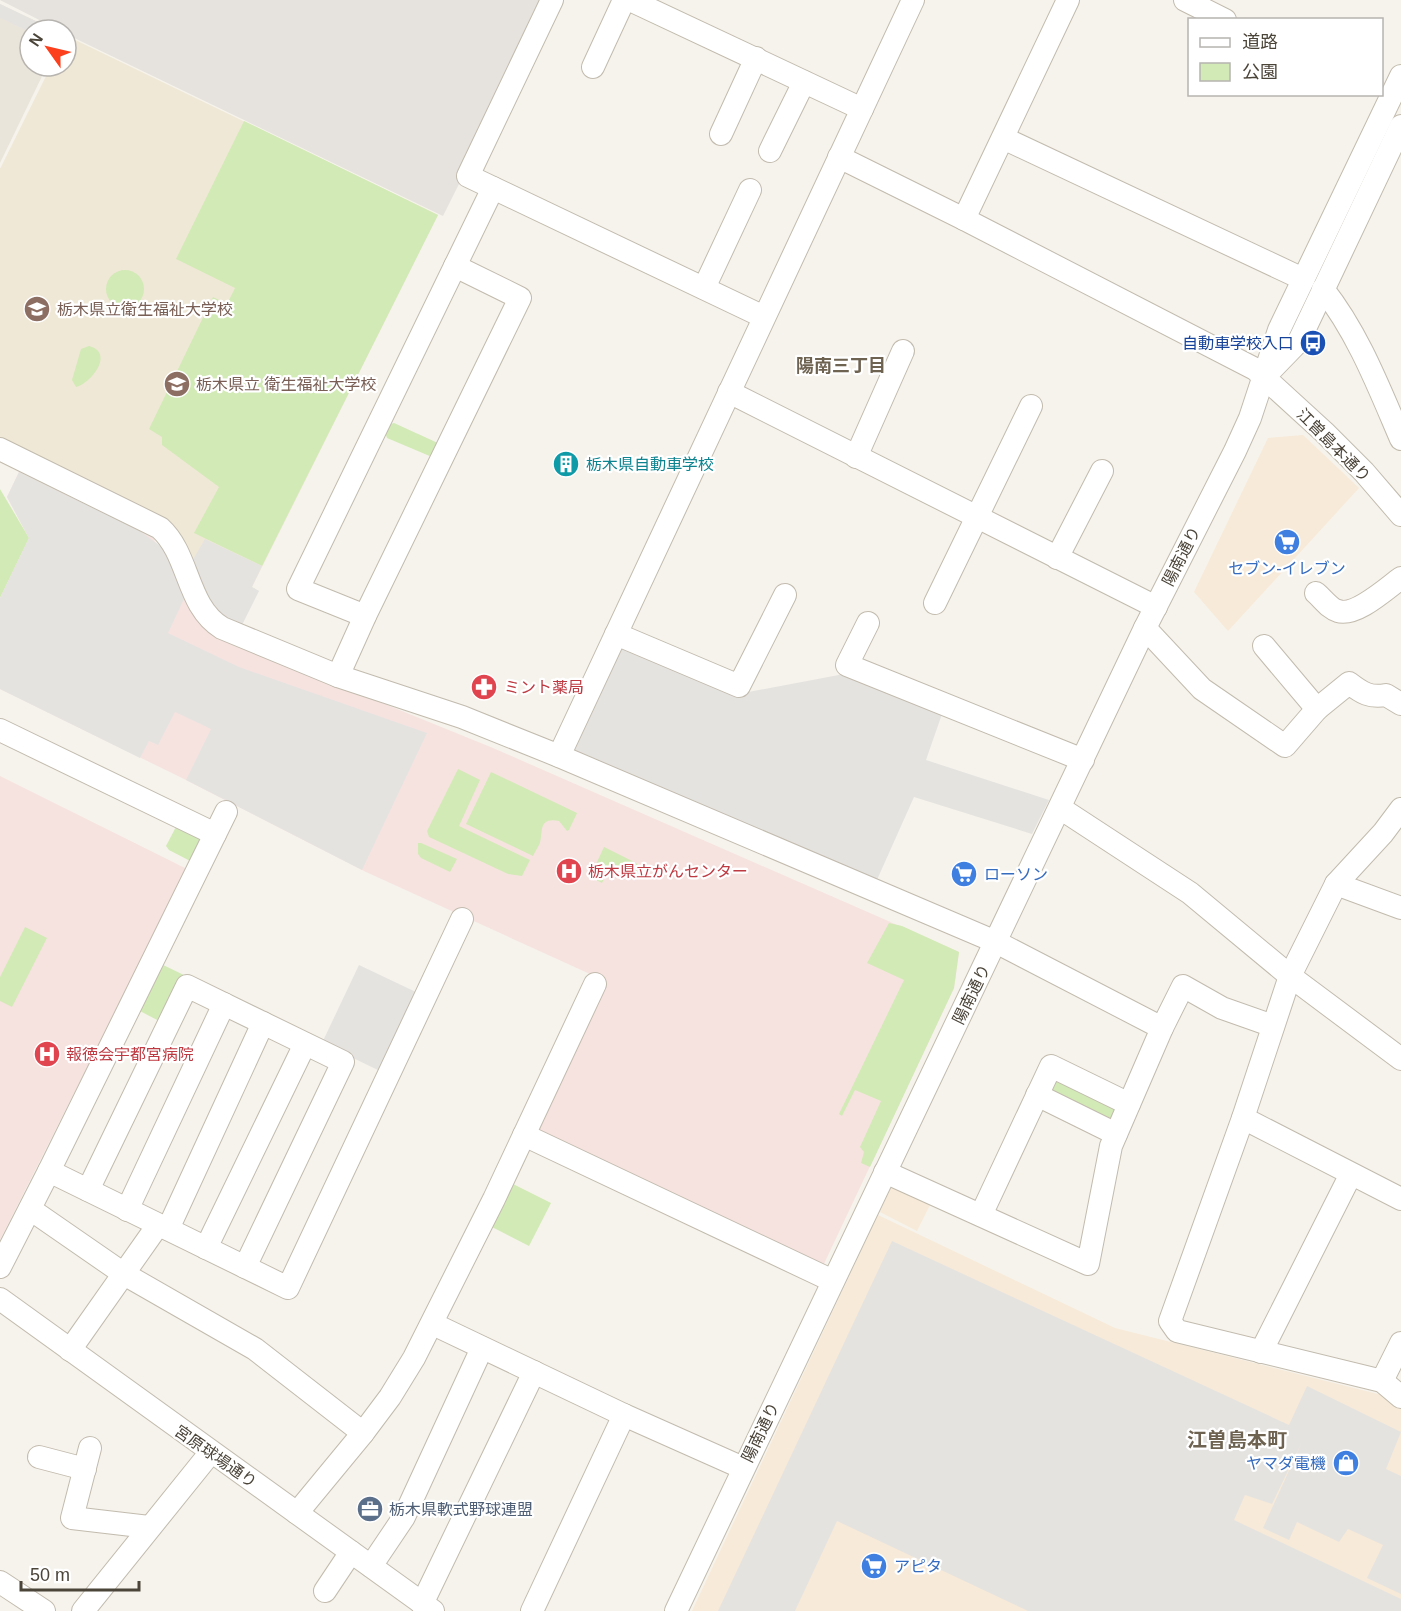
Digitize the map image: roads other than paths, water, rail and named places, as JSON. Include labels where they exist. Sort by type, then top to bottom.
[{"type":"street","points":[[552,0],[468,176],[764,316]]},
{"type":"street","points":[[593,66],[624,0]]},
{"type":"street","points":[[630,0],[673,9],[756,58],[862,109]]},
{"type":"street","points":[[559,756],[913,0]]},
{"type":"street","points":[[964,219],[1068,0]]},
{"type":"street","points":[[1185,0],[1221,18]]},
{"type":"street","points":[[721,134],[756,58]]},
{"type":"street","points":[[1313,284],[1385,97],[1401,76]]},
{"type":"street","points":[[770,151],[804,82]]},
{"type":"street","points":[[1313,284],[1393,166],[1401,126]]},
{"type":"street","points":[[1003,138],[1313,284],[1337,306],[1355,339],[1401,439]]},
{"type":"street","name":"江曽島本通り","points":[[839,157],[1254,369],[1332,440],[1364,472],[1401,515]]},
{"type":"street","points":[[365,616],[298,588],[493,188]]},
{"type":"street","points":[[704,288],[750,189]]},
{"type":"street","points":[[338,676],[520,298],[455,267]]},
{"type":"street","name":"陽南通り","points":[[676,1611],[1145,628],[1240,440],[1250,418],[1279,330],[1313,284]]},
{"type":"street","points":[[856,457],[903,351]]},
{"type":"street","points":[[729,392],[1156,607]]},
{"type":"street","points":[[935,603],[1031,406]]},
{"type":"street","points":[[0,449],[160,528],[170,540],[200,607],[208,618],[220,627],[338,676],[462,717],[559,756],[996,942],[1162,1028]]},
{"type":"street","points":[[1057,558],[1102,471]]},
{"type":"street","points":[[1316,593],[1336,611],[1345,613],[1359,609],[1401,578]]},
{"type":"street","points":[[616,634],[739,686],[785,596]]},
{"type":"street","points":[[868,623],[847,665],[1083,760]]},
{"type":"street","points":[[1145,628],[1202,689],[1285,746],[1317,709],[1349,683],[1361,693],[1374,697],[1386,694],[1401,704]]},
{"type":"street","points":[[1264,646],[1317,709]]},
{"type":"street","points":[[0,730],[215,834]]},
{"type":"street","points":[[1060,808],[1190,893],[1290,976],[1401,1059]]},
{"type":"street","points":[[1401,809],[1383,833],[1336,884],[1290,976],[1243,1118],[1170,1321],[1177,1331],[1382,1381],[1401,1396]]},
{"type":"street","points":[[0,1267],[226,812]]},
{"type":"street","points":[[1336,884],[1401,908]]},
{"type":"street","points":[[49,1171],[288,1288],[462,919]]},
{"type":"street","points":[[297,1513],[363,1433],[390,1397],[414,1358],[433,1324],[595,984]]},
{"type":"street","points":[[88,1191],[187,986],[264,1023],[343,1062],[245,1267]]},
{"type":"street","points":[[885,1172],[1088,1264],[1111,1146],[1162,1028],[1183,986],[1222,1008],[1273,1026]]},
{"type":"street","points":[[127,1210],[224,1004]]},
{"type":"street","points":[[69,1350],[124,1274],[163,1227],[264,1023]]},
{"type":"street","points":[[206,1248],[304,1044]]},
{"type":"street","points":[[981,1215],[1051,1066],[1129,1104]]},
{"type":"street","points":[[1037,1095],[1116,1134]]},
{"type":"street","points":[[1243,1118],[1401,1199]]},
{"type":"street","points":[[524,1135],[832,1281]]},
{"type":"street","points":[[1261,1352],[1351,1174]]},
{"type":"street","points":[[30,1209],[124,1274],[255,1349],[363,1433]]},
{"type":"street","name":"宮原球場通り","points":[[0,1299],[428,1607]]},
{"type":"street","points":[[433,1324],[624,1415],[743,1468]]},
{"type":"street","points":[[1382,1381],[1401,1343]]},
{"type":"street","points":[[371,1566],[404,1517],[482,1348]]},
{"type":"street","points":[[428,1607],[534,1372]]},
{"type":"street","points":[[532,1611],[624,1415]]},
{"type":"street","points":[[83,1611],[211,1452]]},
{"type":"street","points":[[39,1457],[87,1458],[72,1518],[149,1527]]},
{"type":"street","points":[[325,1591],[351,1552]]},
{"type":"street","points":[[0,1582],[44,1611]]},
{"type":"place","name":"栃木県立衛生福祉大学校","points":[[37,309]]},
{"type":"place","name":"自動車学校入口","points":[[1313,343]]},
{"type":"place","name":"栃木県立 衛生福祉大学校","points":[[177,384]]},
{"type":"place","name":"栃木県自動車学校","points":[[566,464]]},
{"type":"place","name":"セブン-イレブン","points":[[1287,542]]},
{"type":"place","name":"ミント薬局","points":[[484,687]]},
{"type":"place","name":"栃木県立がんセンター","points":[[569,871]]},
{"type":"place","name":"ローソン","points":[[964,874]]},
{"type":"place","name":"報徳会宇都宮病院","points":[[47,1054]]},
{"type":"place","name":"ヤマダ電機","points":[[1346,1463]]},
{"type":"place","name":"栃木県軟式野球連盟","points":[[370,1509]]},
{"type":"place","name":"アピタ","points":[[874,1566]]},
{"type":"district","name":"陽南三丁目","points":[[841,366]]},
{"type":"district","name":"江曽島本町","points":[[1237,1440]]}]
